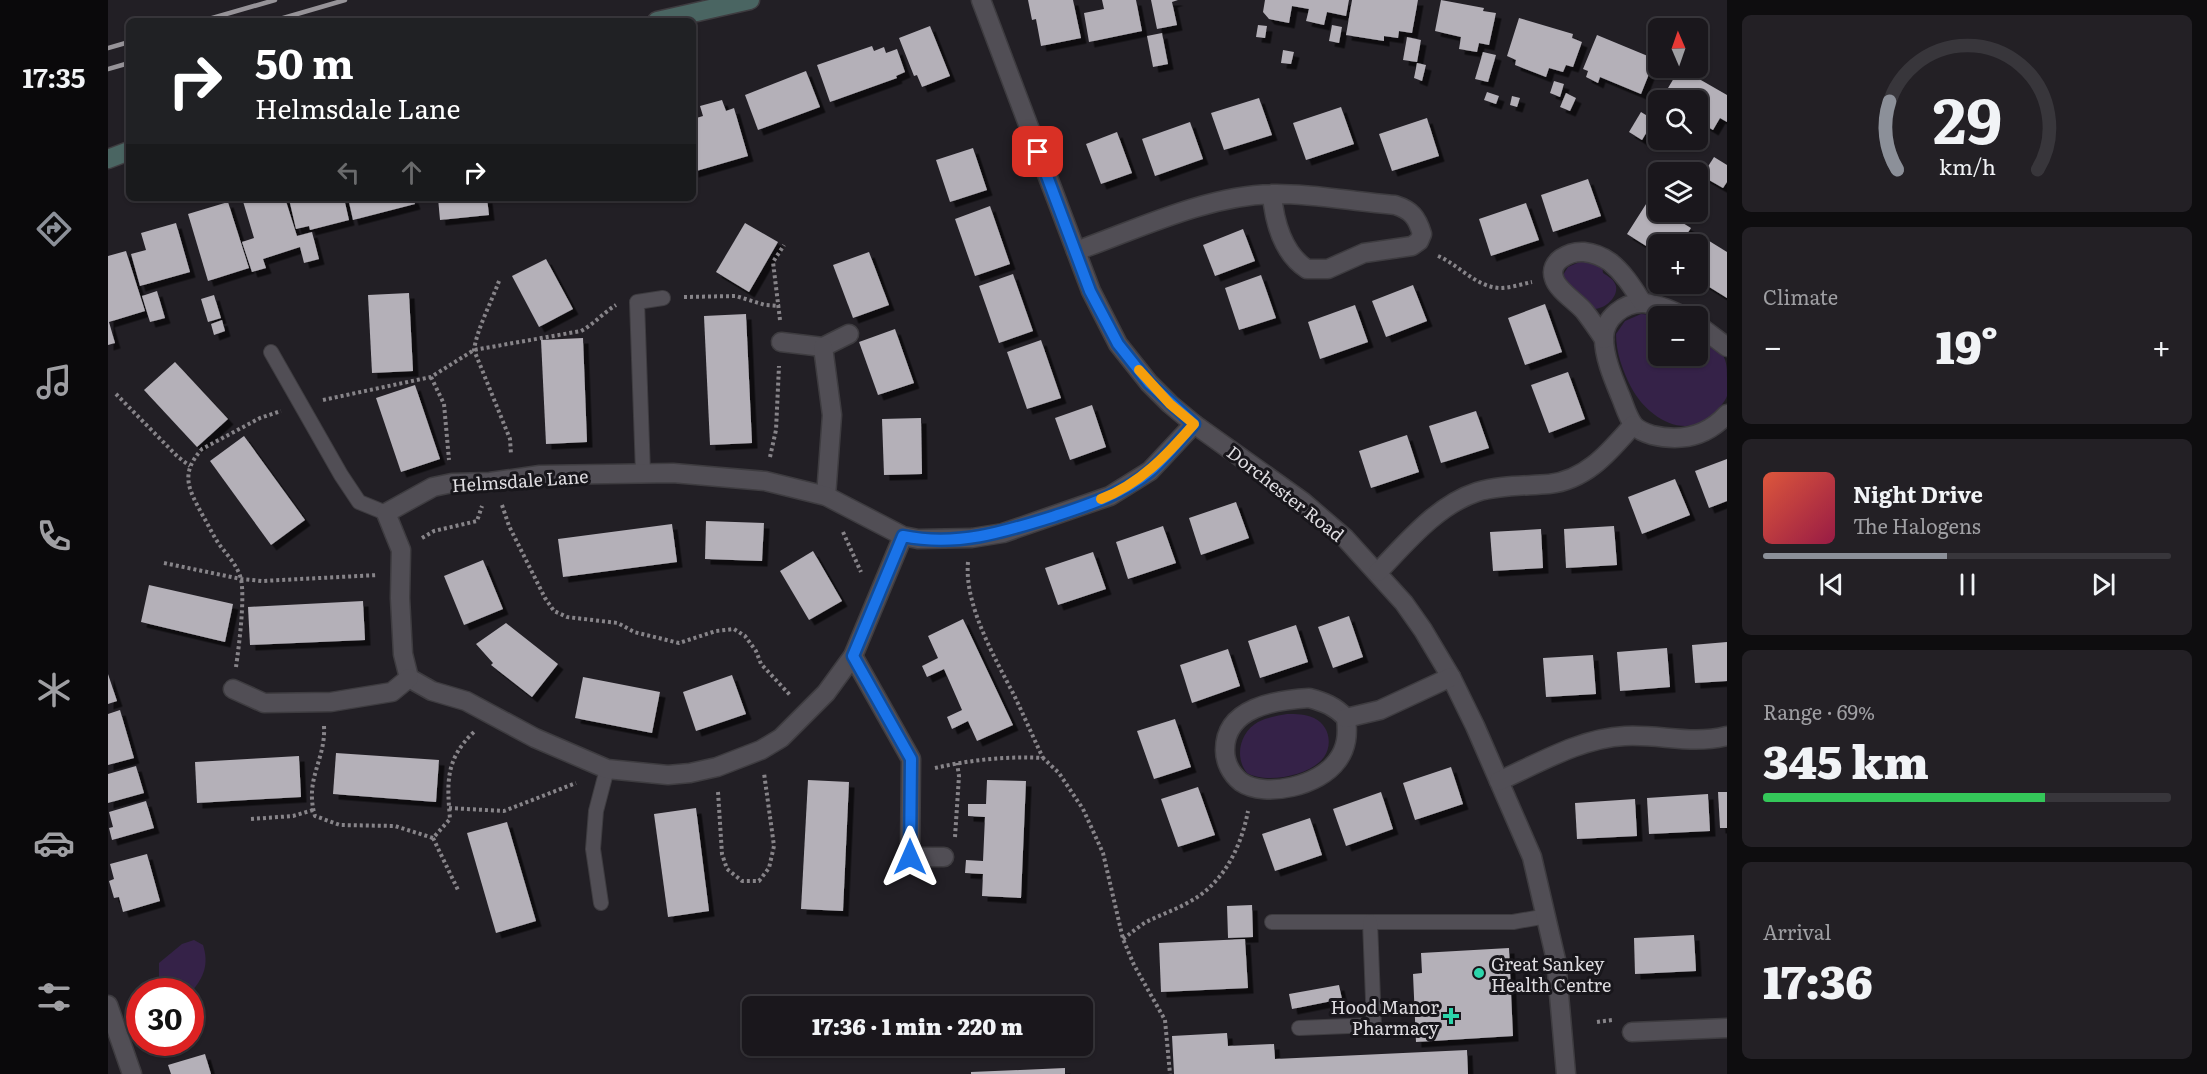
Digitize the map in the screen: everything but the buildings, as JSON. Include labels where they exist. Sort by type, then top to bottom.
[{"type":"street","points":[[669,18],[750,0]]},
{"type":"street","name":"Dorchester Road","points":[[981,0],[1090,291],[1118,344],[1149,383],[1194,424],[1302,501],[1345,538],[1378,572],[1423,630],[1451,677],[1532,857],[1556,960],[1566,1074]]},
{"type":"street","points":[[108,159],[126,152]]},
{"type":"street","points":[[1076,251],[1200,206],[1223,200],[1272,194],[1311,195],[1395,205],[1407,209],[1415,216],[1422,234],[1419,241],[1412,246],[1364,253],[1328,269],[1306,269],[1293,257],[1277,226],[1272,194]]},
{"type":"street","points":[[1604,339],[1587,314],[1560,288],[1554,279],[1553,271],[1556,263],[1563,257],[1582,252],[1594,254],[1610,262],[1625,276],[1642,302]]},
{"type":"street","points":[[1659,306],[1642,302],[1620,310],[1606,327],[1604,339],[1611,374],[1633,425],[1645,433],[1660,437],[1692,437],[1712,428],[1727,414]]},
{"type":"street","points":[[1708,333],[1727,347]]},
{"type":"street","points":[[781,342],[822,347],[849,334]]},
{"type":"street","points":[[822,347],[832,415],[826,496]]},
{"type":"street","name":"Helmsdale Lane","points":[[386,513],[433,488],[452,483],[492,482],[540,475],[673,473],[765,481],[826,496],[903,536],[918,539],[972,538],[1003,533],[1110,496],[1150,471],[1194,424]]},
{"type":"street","points":[[1378,572],[1414,535],[1457,501],[1476,493],[1499,488],[1553,484],[1572,479],[1605,457],[1633,425]]},
{"type":"street","points":[[386,513],[401,550],[400,597],[403,654],[409,678],[432,691],[466,700],[535,738],[607,769],[668,774],[690,773],[717,767],[761,750],[781,738],[811,709],[826,693],[853,656],[903,536]]},
{"type":"street","points":[[853,656],[911,759],[910,857],[944,857]]},
{"type":"street","points":[[1346,718],[1380,710],[1451,677]]},
{"type":"street","points":[[233,689],[264,703],[322,702],[392,693],[409,678]]},
{"type":"street","points":[[1309,698],[1337,708],[1346,718],[1347,741],[1336,762],[1328,771],[1299,785],[1282,789],[1252,787],[1233,774],[1227,762],[1226,739],[1238,719],[1254,708],[1271,702],[1309,698]]},
{"type":"street","points":[[1499,781],[1578,746],[1605,738],[1648,736],[1708,741],[1727,736]]},
{"type":"street","points":[[108,1005],[132,1074]]},
{"type":"street","points":[[1632,1032],[1727,1028]]},
{"type":"lane","points":[[643,473],[637,302],[663,298]]},
{"type":"lane","points":[[271,352],[341,476],[359,502],[386,513]]},
{"type":"lane","points":[[601,903],[593,849],[596,812],[607,769]]},
{"type":"lane","points":[[1272,922],[1513,922],[1547,916]]},
{"type":"lane","points":[[1299,1029],[1374,1025],[1370,922]]},
{"type":"path","points":[[1419,241],[1435,255],[1450,262],[1483,285],[1500,288],[1554,279]]},
{"type":"path","points":[[499,281],[489,311],[476,337],[474,350],[510,439],[513,479]]},
{"type":"path","points":[[663,298],[736,296],[765,305],[780,306]]},
{"type":"path","points":[[233,689],[239,648],[241,579],[236,567],[217,542],[189,490],[187,478],[190,466],[202,449],[260,417],[300,405],[431,377],[474,350],[581,331],[619,304],[637,302]]},
{"type":"path","points":[[431,377],[444,404],[446,443],[452,483]]},
{"type":"path","points":[[116,394],[178,457],[190,466]]},
{"type":"path","points":[[401,550],[434,531],[477,521],[492,482]]},
{"type":"path","points":[[492,482],[509,526],[545,598],[554,611],[567,618],[618,623],[634,632],[679,644],[717,631],[734,629],[745,636],[756,651],[761,664],[786,692],[811,709]]},
{"type":"path","points":[[826,496],[875,602]]},
{"type":"path","points":[[972,538],[966,578],[974,606],[989,646],[1043,758],[1059,773],[1083,809],[1103,853],[1123,939],[1134,965],[1165,1020],[1170,1074]]},
{"type":"path","points":[[164,563],[241,579],[262,581],[402,572]]},
{"type":"path","points":[[322,702],[325,741],[314,772],[310,799],[315,816],[340,825],[394,826],[433,838],[458,890]]},
{"type":"path","points":[[433,838],[450,819],[448,792],[451,763],[467,738],[492,715]]},
{"type":"path","points":[[717,767],[722,854],[728,869],[742,881],[759,881],[769,868],[774,846],[761,750]]},
{"type":"path","points":[[911,774],[957,763],[1015,756],[1043,758]]},
{"type":"path","points":[[944,857],[955,841],[959,776],[957,763]]},
{"type":"path","points":[[449,808],[504,811],[607,769]]},
{"type":"path","points":[[1123,939],[1145,923],[1189,902],[1215,883],[1225,871],[1241,838],[1252,787]]},
{"type":"path","points":[[251,819],[293,816],[313,810]]},
{"type":"shaded area","points":[[1584,260],[1602,265],[1603,273],[1612,279],[1616,287],[1614,297],[1600,308],[1587,306],[1564,280],[1563,275],[1568,267]]},
{"type":"shaded area","points":[[1641,314],[1648,315],[1648,366],[1708,366],[1708,342],[1720,351],[1727,367],[1727,396],[1713,414],[1702,422],[1690,426],[1678,425],[1656,416],[1646,407],[1631,387],[1620,362],[1616,334],[1625,321]]},
{"type":"shaded area","points":[[1287,714],[1311,717],[1323,725],[1329,741],[1324,757],[1309,769],[1288,776],[1265,778],[1247,773],[1243,767],[1240,752],[1247,732],[1261,720]]},
{"type":"shaded area","points":[[194,940],[203,945],[206,958],[200,978],[159,978],[159,963],[182,944]]},
{"type":"railway","points":[[212,18],[275,0]]},
{"type":"railway","points":[[283,18],[345,0]]},
{"type":"railway","points":[[108,48],[126,43]]},
{"type":"railway","points":[[108,69],[126,64]]},
{"type":"slow traffic","points":[[1101,499],[1133,483],[1150,471],[1194,424],[1170,404],[1139,370]]},
{"type":"place","name":"Great Sankey Health Centre","points":[[1479,973]]},
{"type":"place","name":"Hood Manor Pharmacy","points":[[1451,1016]]},
{"type":"route","points":[[910,857],[911,759],[853,656],[903,536],[949,540],[972,538],[1003,533],[1075,510],[1110,496],[1150,471],[1194,424],[1149,383],[1118,344],[1103,318],[1090,291],[1038,152]]}]
